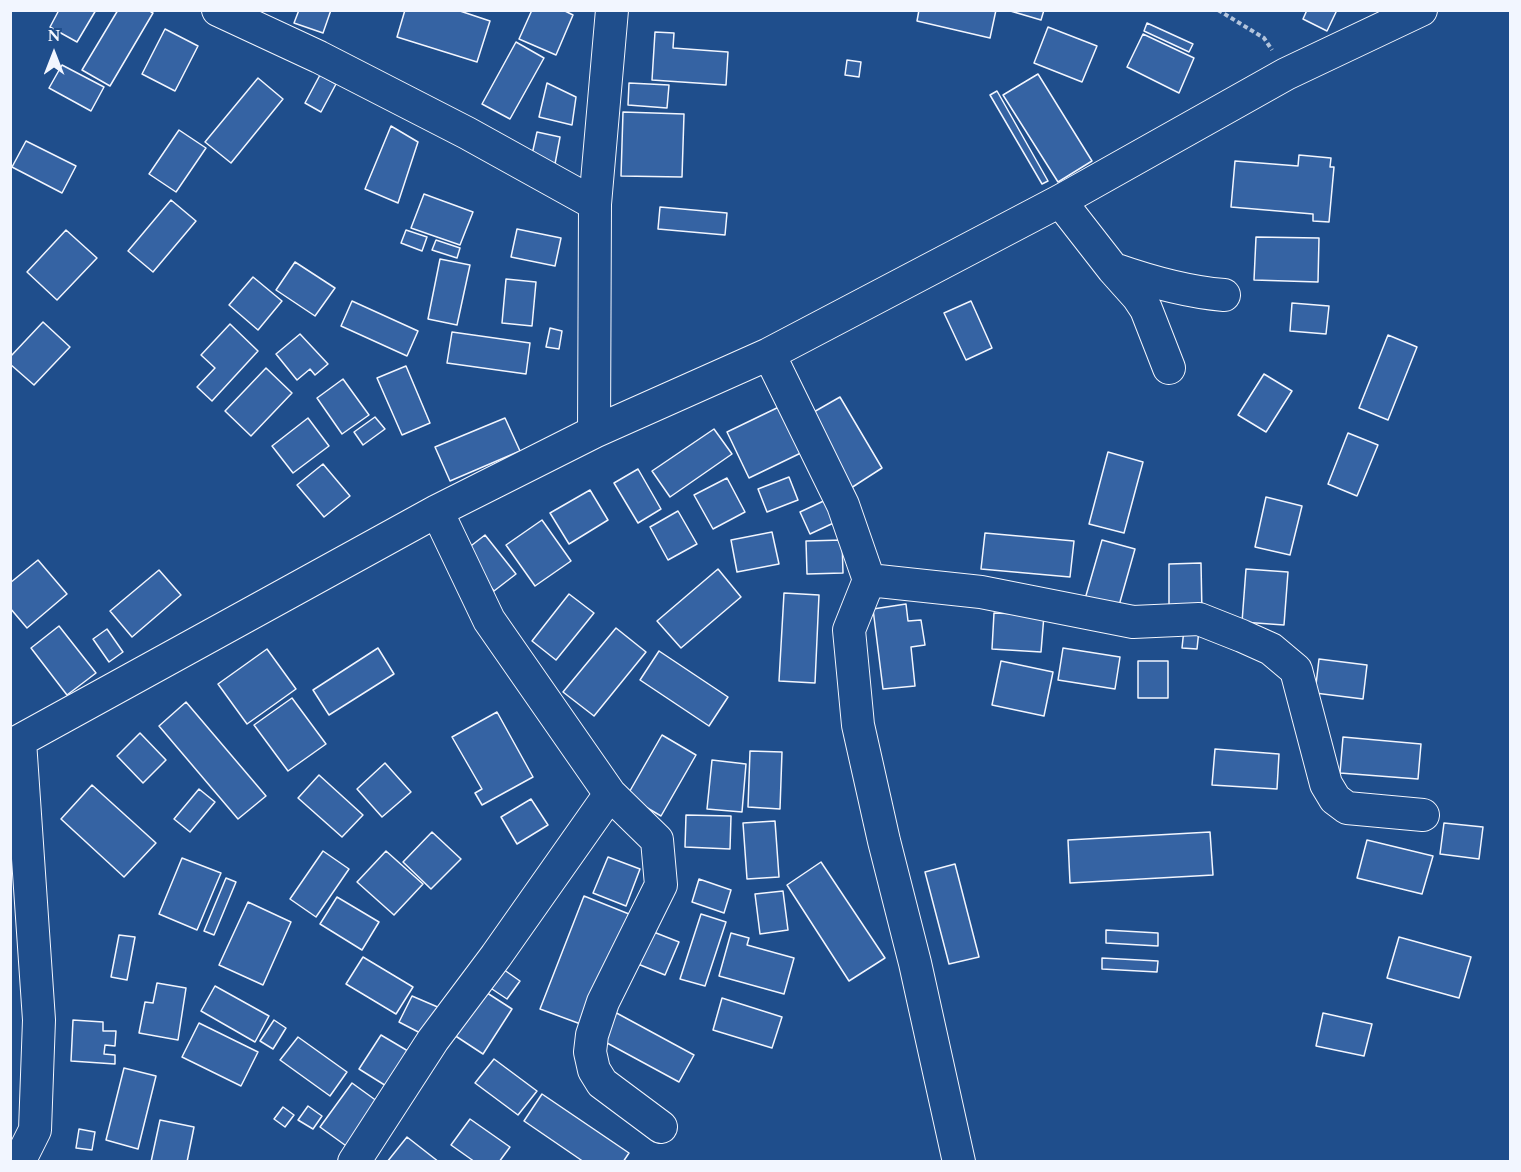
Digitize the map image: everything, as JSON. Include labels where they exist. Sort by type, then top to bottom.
[{"type":"street","points":[[219,10],[319,57],[467,133],[595,204]]},
{"type":"street","points":[[594,432],[595,204],[612,10]]},
{"type":"street","points":[[19,1161],[35,1130],[39,1020],[15,744],[437,511],[594,432],[769,354],[1060,201],[1286,74],[1421,10]]},
{"type":"street","points":[[1060,201],[1146,309],[1169,368]]},
{"type":"street","points":[[1113,269],[1194,293],[1224,295]]},
{"type":"street","points":[[769,354],[843,505],[869,580],[849,630],[858,725],[915,963],[959,1161]]},
{"type":"street","points":[[437,511],[489,620],[610,794],[657,840],[662,885],[603,1002],[592,1035],[590,1052],[594,1070],[602,1083],[660,1126]]},
{"type":"street","points":[[869,580],[981,592],[1133,622],[1199,619],[1242,636],[1271,649],[1296,670],[1326,784],[1335,799],[1347,808],[1423,815]]},
{"type":"street","points":[[354,1161],[433,1040],[496,956],[610,794]]},
{"type":"path","points":[[1218,10],[1264,38],[1286,74]]},
{"type":"building","points":[[59,10],[96,10],[77,42],[50,27]]},
{"type":"building","points":[[118,10],[148,10],[153,13],[110,86],[82,70]]},
{"type":"building","points":[[299,10],[331,10],[323,33],[294,23]]},
{"type":"building","points":[[405,10],[457,10],[490,21],[477,62],[397,37]]},
{"type":"building","points":[[532,10],[563,10],[573,15],[556,55],[519,39]]},
{"type":"building","points":[[919,10],[996,10],[990,38],[917,21]]},
{"type":"building","points":[[1007,10],[1044,10],[1041,20]]},
{"type":"building","points":[[1307,10],[1337,10],[1327,31],[1303,19]]},
{"type":"building","points":[[1147,23],[1193,44],[1189,52],[1144,31]]},
{"type":"building","points":[[1048,27],[1097,46],[1082,82],[1034,63]]},
{"type":"building","points":[[165,29],[198,46],[175,91],[142,74]]},
{"type":"building","points":[[655,32],[674,33],[673,48],[728,52],[726,85],[652,80]]},
{"type":"building","points":[[1143,34],[1194,58],[1179,93],[1127,67]]},
{"type":"building","points":[[516,42],[544,58],[510,119],[482,104]]},
{"type":"building","points":[[847,60],[861,62],[859,77],[845,75]]},
{"type":"building","points":[[62,65],[104,87],[91,111],[49,88]]},
{"type":"building","points":[[1038,74],[1092,161],[1058,182],[1003,95]]},
{"type":"building","points":[[320,75],[336,84],[321,112],[305,103]]},
{"type":"building","points":[[258,78],[283,99],[231,163],[205,142]]},
{"type":"building","points":[[547,83],[576,97],[572,125],[539,117]]},
{"type":"building","points":[[629,83],[669,85],[667,108],[628,105]]},
{"type":"building","points":[[997,91],[1048,181],[1042,184],[990,95]]},
{"type":"building","points":[[623,112],[684,114],[682,177],[621,176]]},
{"type":"building","points":[[391,126],[418,142],[398,203],[365,189]]},
{"type":"building","points":[[179,130],[206,148],[176,192],[149,174]]},
{"type":"building","points":[[537,132],[560,137],[555,164],[531,159]]},
{"type":"building","points":[[26,141],[76,166],[62,193],[12,167]]},
{"type":"building","points":[[1299,155],[1331,158],[1330,167],[1334,167],[1329,222],[1313,221],[1313,214],[1231,207],[1235,161],[1298,166]]},
{"type":"building","points":[[424,194],[473,212],[460,245],[411,228]]},
{"type":"building","points":[[171,200],[196,221],[153,272],[128,251]]},
{"type":"building","points":[[660,207],[727,213],[725,235],[658,229]]},
{"type":"building","points":[[517,229],[561,238],[555,266],[511,257]]},
{"type":"building","points":[[66,230],[97,258],[57,300],[27,272]]},
{"type":"building","points":[[406,230],[427,237],[422,251],[401,243]]},
{"type":"building","points":[[1256,237],[1319,238],[1318,282],[1254,280]]},
{"type":"building","points":[[436,240],[460,248],[457,258],[432,250]]},
{"type":"building","points":[[440,259],[470,265],[457,325],[428,319]]},
{"type":"building","points":[[295,262],[335,288],[315,316],[276,290]]},
{"type":"building","points":[[253,277],[282,301],[258,330],[229,305]]},
{"type":"building","points":[[506,279],[536,282],[532,326],[502,323]]},
{"type":"building","points":[[352,301],[418,331],[407,356],[341,326]]},
{"type":"building","points":[[971,301],[992,348],[966,360],[944,313]]},
{"type":"building","points":[[1292,303],[1329,306],[1326,334],[1290,331]]},
{"type":"building","points":[[43,322],[70,347],[34,385],[10,364],[10,357]]},
{"type":"building","points":[[230,324],[258,351],[212,401],[197,387],[215,368],[201,355]]},
{"type":"building","points":[[550,328],[562,331],[559,349],[546,347]]},
{"type":"building","points":[[452,332],[530,343],[526,374],[447,363]]},
{"type":"building","points":[[300,334],[328,364],[315,375],[310,369],[297,380],[276,354]]},
{"type":"building","points":[[1388,335],[1417,347],[1388,420],[1359,408]]},
{"type":"building","points":[[406,366],[430,423],[402,435],[377,378]]},
{"type":"building","points":[[266,368],[292,393],[251,436],[225,411]]},
{"type":"building","points":[[1264,374],[1292,391],[1266,432],[1238,415]]},
{"type":"building","points":[[343,379],[369,415],[342,434],[317,398]]},
{"type":"building","points":[[840,397],[882,468],[851,488],[812,413]]},
{"type":"building","points":[[783,405],[805,451],[749,478],[727,432]]},
{"type":"building","points":[[375,417],[385,429],[363,445],[354,432]]},
{"type":"building","points":[[308,418],[329,446],[293,473],[272,446]]},
{"type":"building","points":[[505,418],[520,451],[450,481],[435,447]]},
{"type":"building","points":[[714,429],[732,454],[670,497],[652,471]]},
{"type":"building","points":[[1348,433],[1378,445],[1357,496],[1328,484]]},
{"type":"building","points":[[1108,452],[1143,462],[1124,533],[1089,524]]},
{"type":"building","points":[[323,464],[350,496],[324,517],[297,485]]},
{"type":"building","points":[[638,469],[661,509],[638,523],[614,483]]},
{"type":"building","points":[[789,477],[798,500],[767,512],[758,489]]},
{"type":"building","points":[[727,478],[745,512],[713,529],[694,495]]},
{"type":"building","points":[[590,490],[608,520],[569,544],[550,513]]},
{"type":"building","points":[[1266,497],[1302,506],[1290,555],[1255,547]]},
{"type":"building","points":[[830,498],[840,520],[810,534],[800,512]]},
{"type":"building","points":[[678,511],[697,544],[668,560],[650,527]]},
{"type":"building","points":[[542,520],[571,561],[535,586],[506,545]]},
{"type":"building","points":[[772,532],[779,564],[737,572],[731,540]]},
{"type":"building","points":[[985,533],[1074,541],[1070,577],[981,569]]},
{"type":"building","points":[[485,535],[516,574],[494,591],[463,552]]},
{"type":"building","points":[[842,540],[843,573],[807,574],[806,541]]},
{"type":"building","points":[[1102,540],[1135,549],[1118,609],[1085,599]]},
{"type":"building","points":[[38,560],[67,594],[27,628],[10,608],[10,583]]},
{"type":"building","points":[[1201,563],[1202,613],[1169,614],[1169,564]]},
{"type":"building","points":[[718,569],[741,597],[681,648],[657,621]]},
{"type":"building","points":[[1246,569],[1288,572],[1284,625],[1242,622]]},
{"type":"building","points":[[159,570],[181,595],[132,637],[110,611]]},
{"type":"building","points":[[784,593],[819,595],[815,683],[779,681]]},
{"type":"building","points":[[569,594],[594,613],[556,660],[532,641]]},
{"type":"building","points":[[906,604],[908,621],[921,620],[925,645],[911,647],[915,686],[883,689],[873,609]]},
{"type":"building","points":[[994,613],[1044,615],[1041,652],[992,649]]},
{"type":"building","points":[[59,626],[96,673],[67,695],[31,648]]},
{"type":"building","points":[[616,628],[646,652],[594,716],[563,692]]},
{"type":"building","points":[[107,629],[123,652],[109,662],[93,639]]},
{"type":"building","points":[[1184,629],[1199,630],[1197,649],[1182,648]]},
{"type":"building","points":[[378,648],[394,674],[329,715],[313,690]]},
{"type":"building","points":[[1063,648],[1120,657],[1115,689],[1058,680]]},
{"type":"building","points":[[267,649],[296,689],[247,724],[218,684]]},
{"type":"building","points":[[659,651],[728,697],[709,726],[640,680]]},
{"type":"building","points":[[1319,659],[1367,665],[1363,699],[1315,693]]},
{"type":"building","points":[[1001,661],[1053,672],[1044,716],[992,705]]},
{"type":"building","points":[[1138,661],[1168,661],[1168,698],[1138,698]]},
{"type":"building","points":[[292,698],[326,744],[288,771],[254,725]]},
{"type":"building","points":[[186,702],[266,796],[238,819],[159,726]]},
{"type":"building","points":[[497,712],[533,777],[482,805],[475,793],[482,789],[452,737]]},
{"type":"building","points":[[140,733],[166,760],[143,783],[117,756]]},
{"type":"building","points":[[662,735],[696,755],[661,816],[627,796]]},
{"type":"building","points":[[1343,737],[1421,744],[1418,779],[1340,773]]},
{"type":"building","points":[[1215,749],[1279,754],[1277,789],[1212,785]]},
{"type":"building","points":[[750,751],[782,752],[780,809],[748,807]]},
{"type":"building","points":[[712,760],[746,764],[742,812],[707,809]]},
{"type":"building","points":[[385,763],[411,792],[382,817],[357,789]]},
{"type":"building","points":[[319,775],[363,815],[342,837],[298,798]]},
{"type":"building","points":[[92,785],[156,843],[124,877],[61,819]]},
{"type":"building","points":[[199,789],[215,802],[190,832],[174,819]]},
{"type":"building","points":[[531,799],[548,825],[517,844],[501,817]]},
{"type":"building","points":[[686,815],[731,816],[730,849],[685,847]]},
{"type":"building","points":[[775,821],[779,877],[747,879],[743,823]]},
{"type":"building","points":[[1444,823],[1483,827],[1479,859],[1440,854]]},
{"type":"building","points":[[432,832],[461,859],[431,889],[403,862]]},
{"type":"building","points":[[1210,832],[1213,875],[1070,883],[1068,840]]},
{"type":"building","points":[[1367,840],[1433,856],[1422,894],[1357,878]]},
{"type":"building","points":[[323,851],[349,869],[316,917],[290,899]]},
{"type":"building","points":[[386,851],[423,884],[394,915],[357,882]]},
{"type":"building","points":[[608,857],[640,869],[626,906],[593,893]]},
{"type":"building","points":[[182,858],[221,873],[197,930],[159,914]]},
{"type":"building","points":[[821,862],[885,958],[849,981],[787,885]]},
{"type":"building","points":[[955,864],[979,957],[949,964],[925,872]]},
{"type":"building","points":[[226,878],[236,882],[214,935],[204,931]]},
{"type":"building","points":[[699,879],[731,890],[724,913],[692,902]]},
{"type":"building","points":[[783,891],[788,930],[760,934],[755,894]]},
{"type":"building","points":[[584,896],[629,914],[586,1026],[540,1009]]},
{"type":"building","points":[[337,897],[379,922],[362,950],[320,924]]},
{"type":"building","points":[[248,902],[291,922],[263,985],[219,965]]},
{"type":"building","points":[[701,914],[726,922],[705,986],[680,979]]},
{"type":"building","points":[[646,929],[679,942],[665,975],[633,962]]},
{"type":"building","points":[[1106,930],[1158,933],[1158,946],[1106,943]]},
{"type":"building","points":[[731,933],[749,938],[747,945],[794,958],[784,994],[719,976]]},
{"type":"building","points":[[119,935],[135,937],[127,980],[111,977]]},
{"type":"building","points":[[1399,937],[1471,957],[1459,998],[1387,978]]},
{"type":"building","points":[[363,957],[413,987],[396,1014],[346,984]]},
{"type":"building","points":[[1102,958],[1158,961],[1157,972],[1102,969]]},
{"type":"building","points":[[500,967],[520,981],[507,999],[486,985]]},
{"type":"building","points":[[157,983],[186,988],[178,1040],[139,1033],[145,1002],[153,1003]]},
{"type":"building","points":[[215,986],[269,1016],[255,1042],[201,1011]]},
{"type":"building","points":[[481,989],[512,1009],[483,1054],[451,1033]]},
{"type":"building","points":[[412,996],[440,1008],[426,1036],[399,1022]]},
{"type":"building","points":[[722,998],[782,1017],[772,1048],[713,1030]]},
{"type":"building","points":[[611,1010],[694,1055],[679,1082],[596,1037]]},
{"type":"building","points":[[1323,1013],[1372,1024],[1364,1056],[1316,1046]]},
{"type":"building","points":[[73,1020],[103,1022],[103,1031],[116,1031],[115,1046],[105,1045],[104,1054],[115,1055],[115,1064],[71,1061]]},
{"type":"building","points":[[274,1020],[286,1028],[273,1049],[260,1041]]},
{"type":"building","points":[[199,1023],[258,1052],[241,1086],[182,1057]]},
{"type":"building","points":[[381,1035],[413,1054],[391,1089],[359,1069]]},
{"type":"building","points":[[298,1037],[347,1072],[330,1096],[280,1060]]},
{"type":"building","points":[[494,1059],[537,1091],[518,1115],[475,1083]]},
{"type":"building","points":[[124,1068],[156,1076],[138,1149],[106,1140]]},
{"type":"building","points":[[352,1083],[381,1104],[349,1148],[320,1127]]},
{"type":"building","points":[[542,1094],[629,1153],[623,1162],[584,1162],[524,1121]]},
{"type":"building","points":[[308,1106],[322,1116],[313,1129],[298,1120]]},
{"type":"building","points":[[283,1107],[294,1115],[285,1127],[274,1119]]},
{"type":"building","points":[[470,1119],[510,1147],[499,1162],[475,1162],[451,1145]]},
{"type":"building","points":[[160,1120],[194,1127],[187,1162],[151,1162]]},
{"type":"building","points":[[79,1129],[95,1132],[92,1150],[76,1148]]},
{"type":"building","points":[[407,1137],[439,1162],[387,1162]]}]
